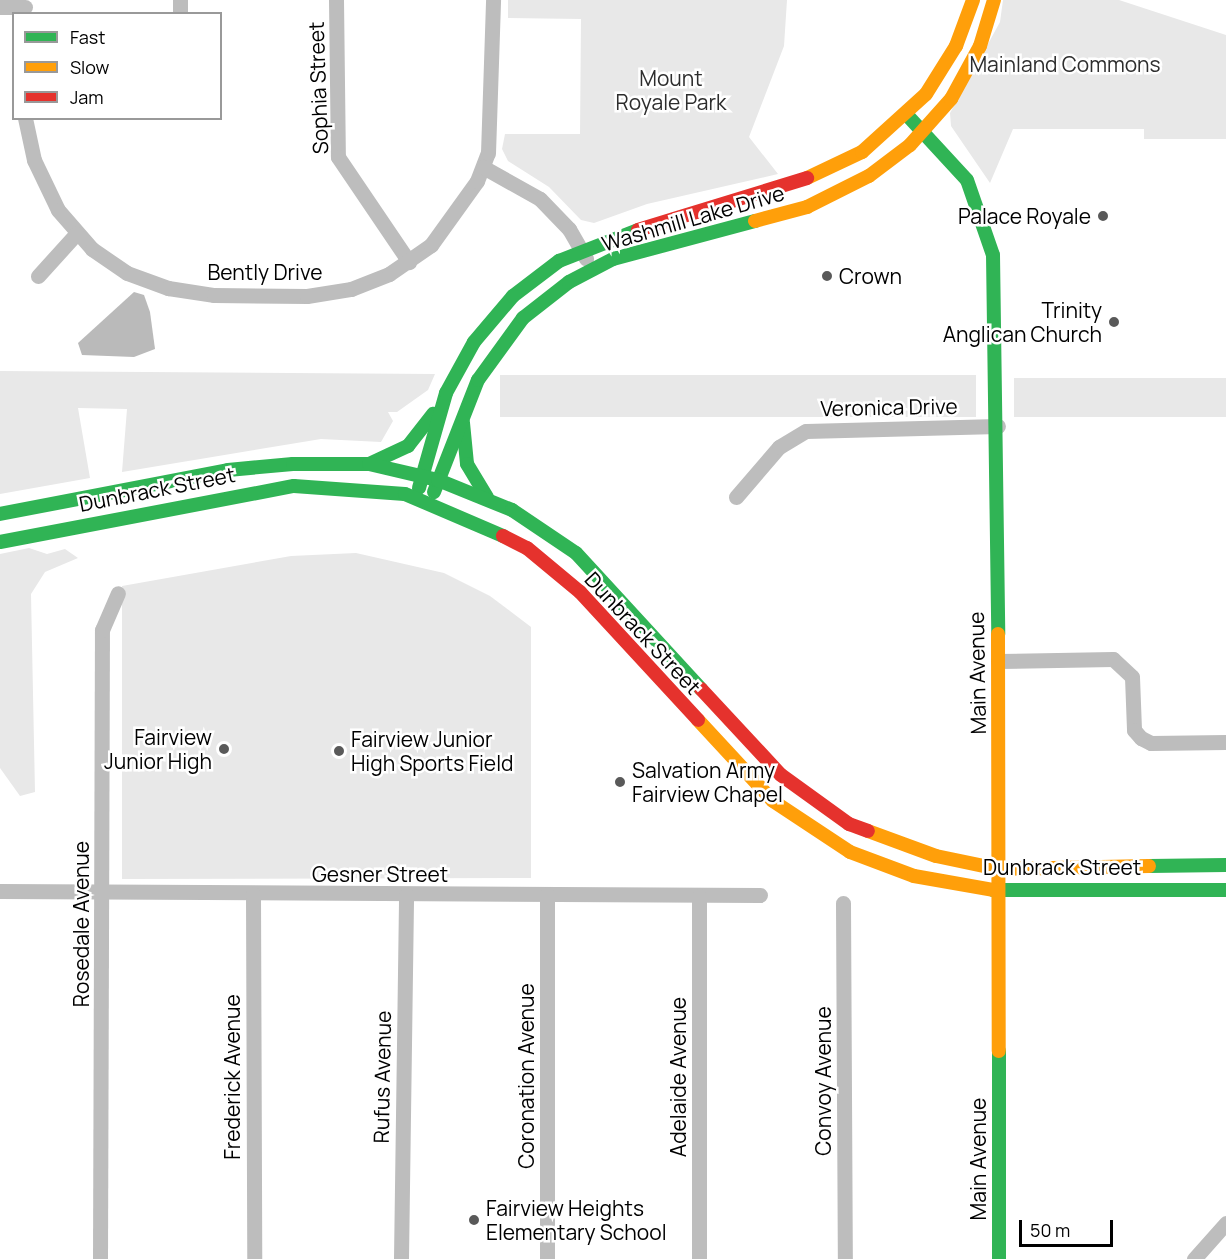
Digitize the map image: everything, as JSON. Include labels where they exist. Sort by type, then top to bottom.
[{"type":"main road","name":"Washmill Lake Drive","points":[[416,497],[446,393],[491,319],[539,275],[581,249],[810,180],[862,152],[907,115],[942,70],[973,0]]},
{"type":"main road","name":"Washmill Lake Drive","points":[[430,501],[464,409],[490,359],[523,318],[591,269],[638,251],[758,222],[834,196],[925,132],[967,73],[994,0]]},
{"type":"main road","name":"Main Avenue","points":[[907,115],[967,180],[985,221],[994,273],[998,426],[999,1259]]},
{"type":"main road","points":[[369,464],[418,437],[446,393]]},
{"type":"main road","points":[[464,409],[467,464],[487,497]]},
{"type":"main road","name":"Dunbrack Street","points":[[0,514],[228,470],[369,464],[438,480],[487,497],[576,553],[799,792],[884,840],[998,868],[1226,865]]},
{"type":"main road","name":"Dunbrack Street","points":[[0,542],[294,486],[353,487],[416,497],[430,501],[527,548],[580,592],[719,746],[773,801],[812,832],[914,876],[999,891],[1226,890]]},
{"type":"street","name":"Sophia Street","points":[[336,0],[338,157],[409,262]]},
{"type":"street","name":"Bently Drive","points":[[26,120],[39,173],[76,234],[140,279],[214,295],[337,292],[377,280],[409,262],[455,219],[483,167],[492,110],[493,0]]},
{"type":"street","points":[[0,7],[25,7]]},
{"type":"street","points":[[483,167],[540,199],[581,249],[591,269]]},
{"type":"street","points":[[38,276],[76,234]]},
{"type":"street","name":"Veronica Drive","points":[[736,497],[779,447],[806,431],[998,426]]},
{"type":"street","name":"Rosedale Avenue","points":[[100,1259],[102,630],[118,593]]},
{"type":"street","points":[[998,661],[1113,659],[1132,677],[1134,730],[1141,738],[1151,743],[1226,742]]},
{"type":"street","name":"Gesner Street","points":[[0,891],[102,890],[406,895],[760,895]]},
{"type":"street","name":"Frederick Avenue","points":[[252,894],[254,1259]]},
{"type":"street","name":"Coronation Avenue","points":[[547,894],[547,1259]]},
{"type":"street","name":"Rufus Avenue","points":[[401,1259],[406,895]]},
{"type":"street","name":"Adelaide Avenue","points":[[699,896],[699,1259]]},
{"type":"street","name":"Convoy Avenue","points":[[843,903],[845,1259]]},
{"type":"street","points":[[1194,1259],[1226,1223]]},
{"type":"green space","name":"Mount Royale Park","points":[[508,0],[787,0],[784,46],[749,137],[778,174],[647,204],[594,223],[581,220],[549,187],[508,161],[502,149],[505,134],[580,134],[581,19],[508,18]]},
{"type":"green space","name":"Mainland Commons","points":[[1003,0],[1119,0],[1226,35],[1226,139],[1144,139],[1144,129],[1013,129],[990,183],[951,126],[950,113],[1000,22]]},
{"type":"green space","points":[[0,371],[435,374],[428,390],[397,412],[388,412],[393,421],[381,442],[321,439],[122,472],[127,409],[78,408],[90,478],[0,494]]},
{"type":"green space","points":[[500,375],[976,375],[976,417],[500,417]]},
{"type":"green space","points":[[1014,378],[1226,378],[1226,417],[1014,417]]},
{"type":"green space","points":[[29,548],[47,554],[65,549],[78,558],[45,572],[31,594],[35,792],[20,796],[0,768],[0,554]]},
{"type":"green space","points":[[356,553],[444,573],[490,596],[531,627],[531,878],[122,879],[122,586],[291,556]]},
{"type":"shaded area","points":[[134,292],[144,295],[150,312],[155,349],[134,357],[82,355],[78,343]]},
{"type":"traffic: fast","points":[[907,115],[967,180],[993,255],[998,634]]},
{"type":"traffic: fast","points":[[434,492],[478,380],[523,318],[569,282],[613,259],[755,221]]},
{"type":"traffic: fast","points":[[419,488],[446,393],[474,342],[513,296],[559,261],[638,230]]},
{"type":"traffic: fast","points":[[369,464],[408,446],[433,414]]},
{"type":"traffic: fast","points":[[463,423],[467,464],[487,497]]},
{"type":"traffic: fast","points":[[0,514],[228,470],[293,464],[369,464],[438,480],[512,510],[576,553],[701,689]]},
{"type":"traffic: fast","points":[[0,542],[294,486],[405,494],[503,536]]},
{"type":"traffic: fast","points":[[1149,866],[1226,865]]},
{"type":"traffic: fast","points":[[993,890],[1226,890]]},
{"type":"traffic: fast","points":[[999,1051],[999,1259]]},
{"type":"traffic: slow","points":[[807,178],[862,152],[926,94],[956,46],[973,0]]},
{"type":"traffic: slow","points":[[755,221],[807,207],[869,176],[910,145],[951,99],[980,46],[994,0]]},
{"type":"traffic: slow","points":[[998,634],[999,1051]]},
{"type":"traffic: slow","points":[[698,720],[773,801],[850,852],[914,876],[993,890]]},
{"type":"traffic: slow","points":[[868,831],[936,856],[998,869],[1149,866]]},
{"type":"traffic: jam","points":[[638,230],[807,178]]},
{"type":"traffic: jam","points":[[503,536],[527,548],[580,592],[698,720]]},
{"type":"traffic: jam","points":[[701,689],[781,775],[849,824],[868,831]]},
{"type":"place","name":"Palace Royale","points":[[1103,216]]},
{"type":"place","name":"Crown","points":[[827,276]]},
{"type":"place","name":"Trinity Anglican Church","points":[[1114,322]]},
{"type":"place","name":"Fairview Junior High","points":[[224,749]]},
{"type":"place","name":"Fairview Junior High Sports Field","points":[[339,751]]},
{"type":"place","name":"Salvation Army Fairview Chapel","points":[[620,782]]},
{"type":"place","name":"Fairview Heights Elementary School","points":[[474,1220]]}]
